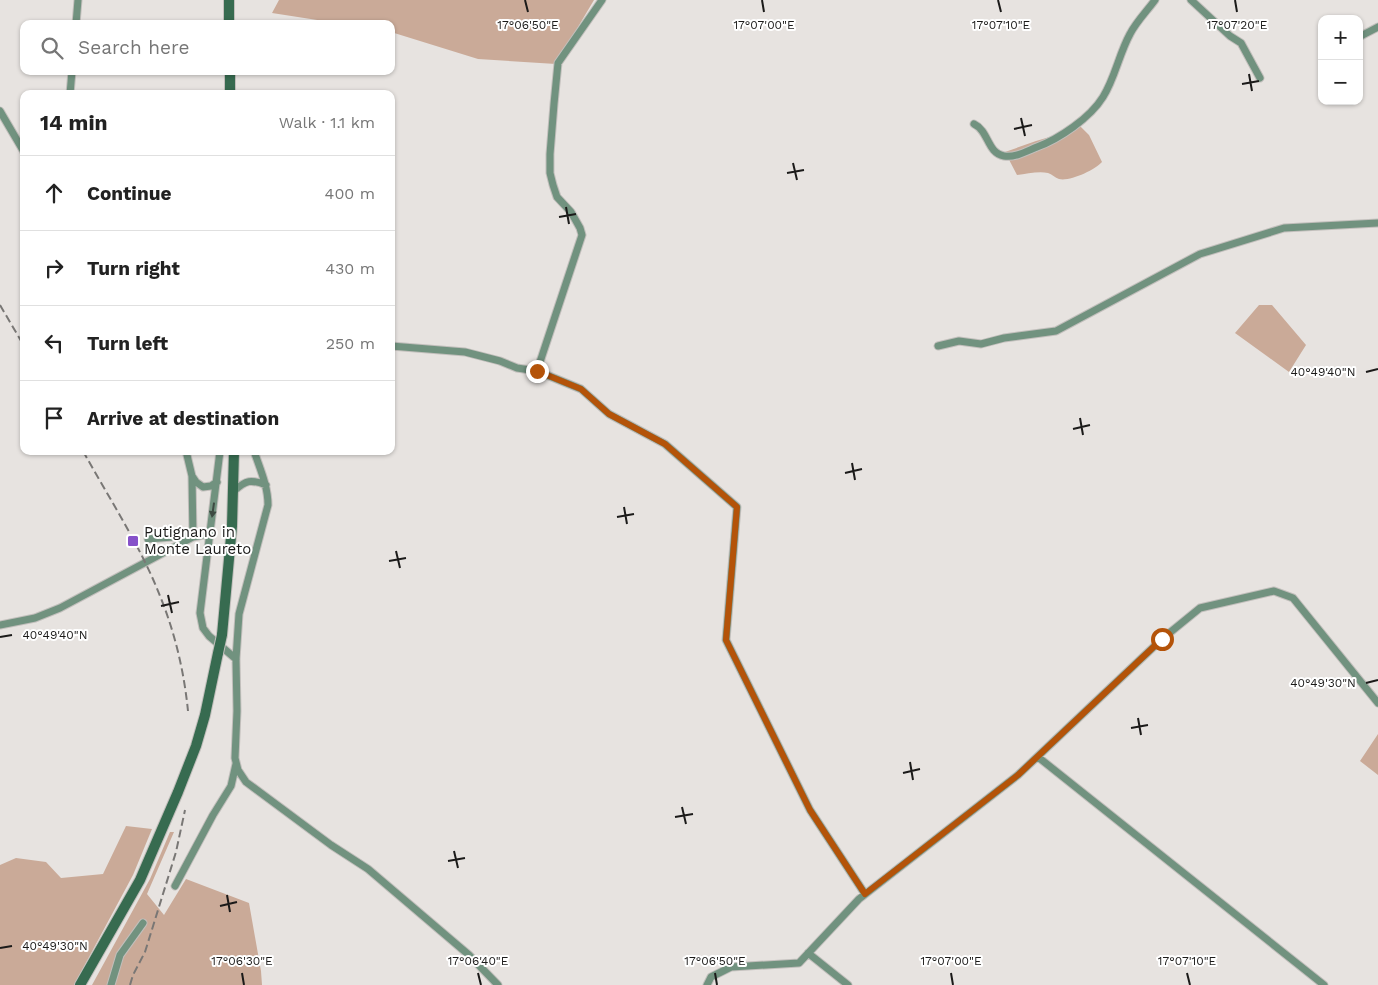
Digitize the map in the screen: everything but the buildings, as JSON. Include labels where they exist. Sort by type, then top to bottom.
[{"type":"main road","points":[[229,0],[230,20]]},
{"type":"main road","points":[[230,75],[230,90]]},
{"type":"main road","points":[[80,985],[140,880],[178,792],[201,730],[222,635],[230,560],[234,455]]},
{"type":"street","points":[[76,20],[78,0]]},
{"type":"street","points":[[537,371],[582,235],[571,212],[557,197],[550,173],[558,63],[602,0]]},
{"type":"street","points":[[974,124],[981,127],[994,152],[1004,156],[1020,154],[1042,146],[1067,131],[1092,112],[1104,97],[1130,33],[1155,0]]},
{"type":"street","points":[[1191,0],[1241,44],[1260,78]]},
{"type":"street","points":[[1363,35],[1378,27]]},
{"type":"street","points":[[70,90],[72,75]]},
{"type":"street","points":[[0,111],[20,145]]},
{"type":"street","points":[[938,346],[959,341],[981,344],[1004,338],[1056,331],[1200,254],[1284,228],[1378,223]]},
{"type":"street","points":[[395,346],[464,352],[500,361],[517,368],[537,371],[581,389],[609,414],[665,444],[737,507],[726,640],[810,810],[865,894]]},
{"type":"street","points":[[187,455],[192,476],[193,537]]},
{"type":"street","points":[[220,455],[200,613],[203,628],[209,636],[236,658]]},
{"type":"street","points":[[255,455],[266,485],[268,505],[239,614],[234,758],[238,770],[246,782],[331,845],[368,869],[469,955],[498,985]]},
{"type":"street","points":[[192,476],[203,487],[211,486],[217,482]]},
{"type":"street","points":[[234,491],[242,484],[251,481],[266,485]]},
{"type":"street","points":[[0,625],[35,618],[60,608],[193,537],[209,534]]},
{"type":"street","points":[[148,539],[193,537]]},
{"type":"street","points":[[708,985],[711,977],[731,967],[799,963],[859,899],[1018,775],[1162,639],[1200,608],[1274,591],[1293,598],[1378,703]]},
{"type":"street","points":[[1038,757],[1324,985]]},
{"type":"street","points":[[175,886],[213,815],[231,786],[236,764]]},
{"type":"street","points":[[111,985],[120,955],[143,923]]},
{"type":"street","points":[[808,953],[848,985]]},
{"type":"shaded area","points":[[279,0],[594,0],[556,64],[478,59],[395,33],[395,20],[317,20],[272,13]]},
{"type":"shaded area","points":[[1076,122],[1089,135],[1102,162],[1099,165],[1082,175],[1069,179],[1058,178],[1044,172],[1017,175],[1005,152],[1053,136]]},
{"type":"shaded area","points":[[1259,305],[1272,305],[1306,345],[1289,372],[1235,333]]},
{"type":"shaded area","points":[[1378,734],[1378,775],[1360,761]]},
{"type":"shaded area","points":[[126,826],[152,829],[133,875],[74,985],[0,985],[0,865],[16,858],[46,862],[61,878],[103,874]]},
{"type":"shaded area","points":[[170,832],[174,832],[147,894],[164,915],[186,879],[249,903],[262,985],[92,985],[150,879]]},
{"type":"railway","points":[[0,305],[20,339]]},
{"type":"railway","points":[[85,455],[134,541],[160,596],[178,652],[188,711]]},
{"type":"railway","points":[[130,985],[145,952],[176,852],[185,810]]},
{"type":"place","name":"Putignano in Monte Laureto","points":[[133,541]]},
{"type":"route","points":[[537,371],[581,389],[609,414],[665,444],[737,507],[726,640],[810,810],[865,894],[1018,775],[1162,639]]}]
